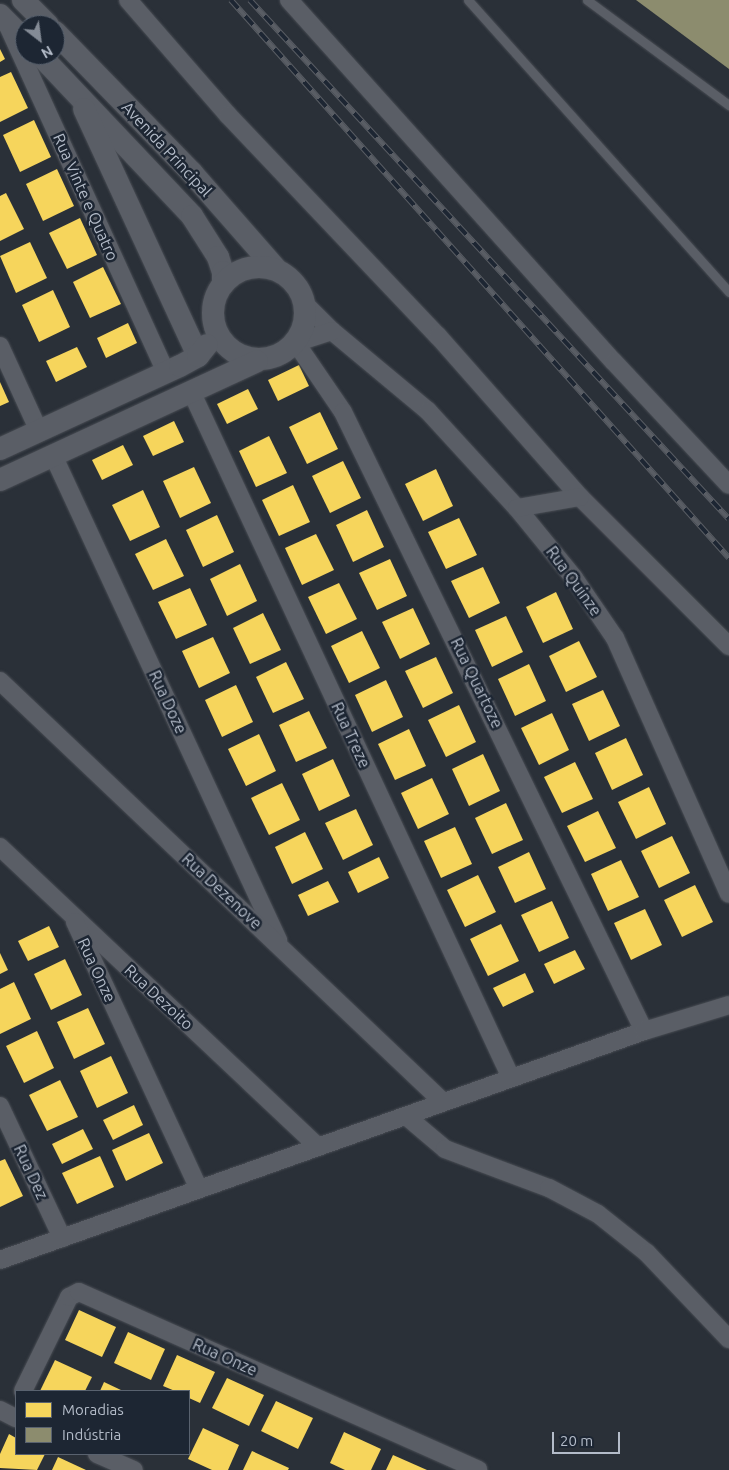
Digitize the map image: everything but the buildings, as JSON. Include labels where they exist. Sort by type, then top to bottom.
[{"type":"street","points":[[23,0],[38,15]]},
{"type":"street","points":[[128,0],[228,115],[438,336],[580,497],[729,646]]},
{"type":"street","points":[[289,0],[614,362],[729,485]]},
{"type":"street","points":[[3,18],[15,30]]},
{"type":"street","name":"Rua Vinte e Quatro","points":[[3,18],[166,373]]},
{"type":"street","name":"Avenida Principal","points":[[65,42],[192,173],[276,269],[298,286],[306,304]]},
{"type":"street","name":"Avenida Principal","points":[[50,65],[206,235],[223,272],[223,284]]},
{"type":"street","points":[[76,92],[198,356]]},
{"type":"street","points":[[257,361],[231,352],[215,331],[213,306],[223,284],[242,270],[264,266],[276,269]]},
{"type":"street","points":[[296,343],[304,330],[306,304]]},
{"type":"street","name":"Rua Quinze","points":[[306,304],[332,331],[428,411],[517,508],[574,578],[615,638],[729,894]]},
{"type":"street","points":[[0,449],[166,373],[198,356],[215,331]]},
{"type":"street","points":[[0,480],[296,343],[332,331]]},
{"type":"street","name":"Rua Quartoze","points":[[296,343],[343,412],[644,1030]]},
{"type":"street","points":[[0,346],[39,431]]},
{"type":"street","name":"Rua Treze","points":[[191,391],[511,1078]]},
{"type":"street","name":"Rua Doze","points":[[53,456],[282,949]]},
{"type":"street","points":[[517,508],[580,497]]},
{"type":"street","name":"Rua Dezenove","points":[[0,681],[444,1102]]},
{"type":"street","name":"Rua Dezoito","points":[[0,847],[318,1147]]},
{"type":"street","name":"Rua Onze","points":[[71,914],[199,1189]]},
{"type":"street","points":[[0,1260],[644,1030],[729,1005]]},
{"type":"street","name":"Rua Dez","points":[[0,1106],[62,1238]]},
{"type":"street","points":[[406,1116],[445,1149],[549,1188],[598,1214],[647,1253],[729,1339]]},
{"type":"street","name":"Rua Onze","points":[[23,1390],[69,1297],[79,1292],[478,1470]]},
{"type":"street","points":[[99,1455],[134,1470]]},
{"type":"lane","points":[[468,0],[729,292]]},
{"type":"lane","points":[[587,0],[729,105]]},
{"type":"railway","points":[[231,0],[729,558]]},
{"type":"railway","points":[[250,0],[729,519]]}]
